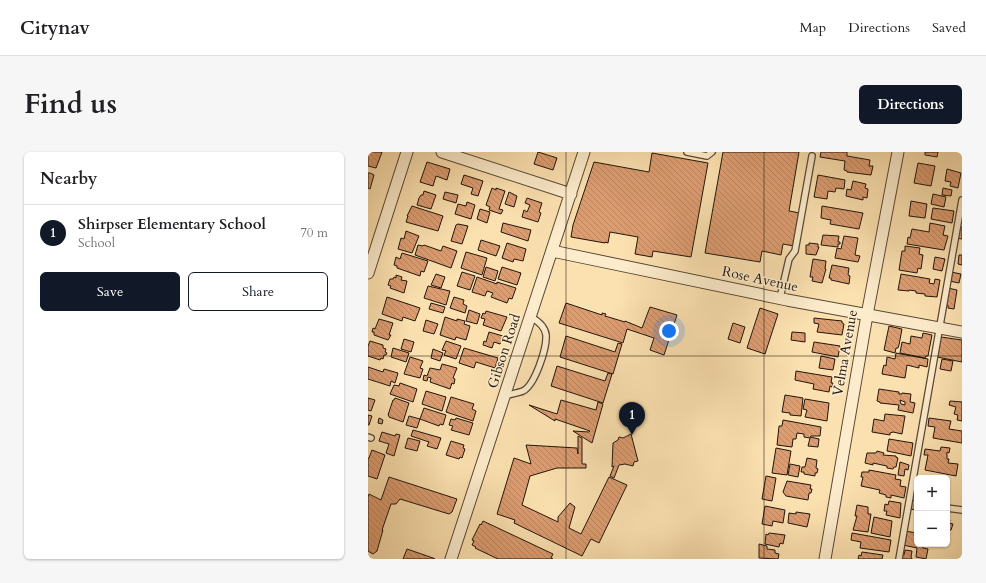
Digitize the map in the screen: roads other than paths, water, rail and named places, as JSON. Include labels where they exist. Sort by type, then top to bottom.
[{"type":"street","points":[[368,273],[407,152]]},
{"type":"street","points":[[442,152],[571,194]]},
{"type":"street","name":"Gibson Road","points":[[451,559],[584,152]]},
{"type":"street","name":"Velma Avenue","points":[[825,559],[867,315],[898,152]]},
{"type":"street","name":"Rose Avenue","points":[[552,251],[780,298],[962,332]]},
{"type":"lane","points":[[687,152],[707,156],[712,152]]},
{"type":"lane","points":[[780,298],[789,259],[795,251],[812,156]]},
{"type":"lane","points":[[899,559],[962,200]]},
{"type":"lane","points":[[505,396],[524,391],[532,383],[537,372],[545,346],[546,334],[541,323],[531,317]]},
{"type":"lane","points":[[950,508],[962,510]]},
{"type":"place","name":"Shirpser Elementary School","points":[[632,435]]}]
